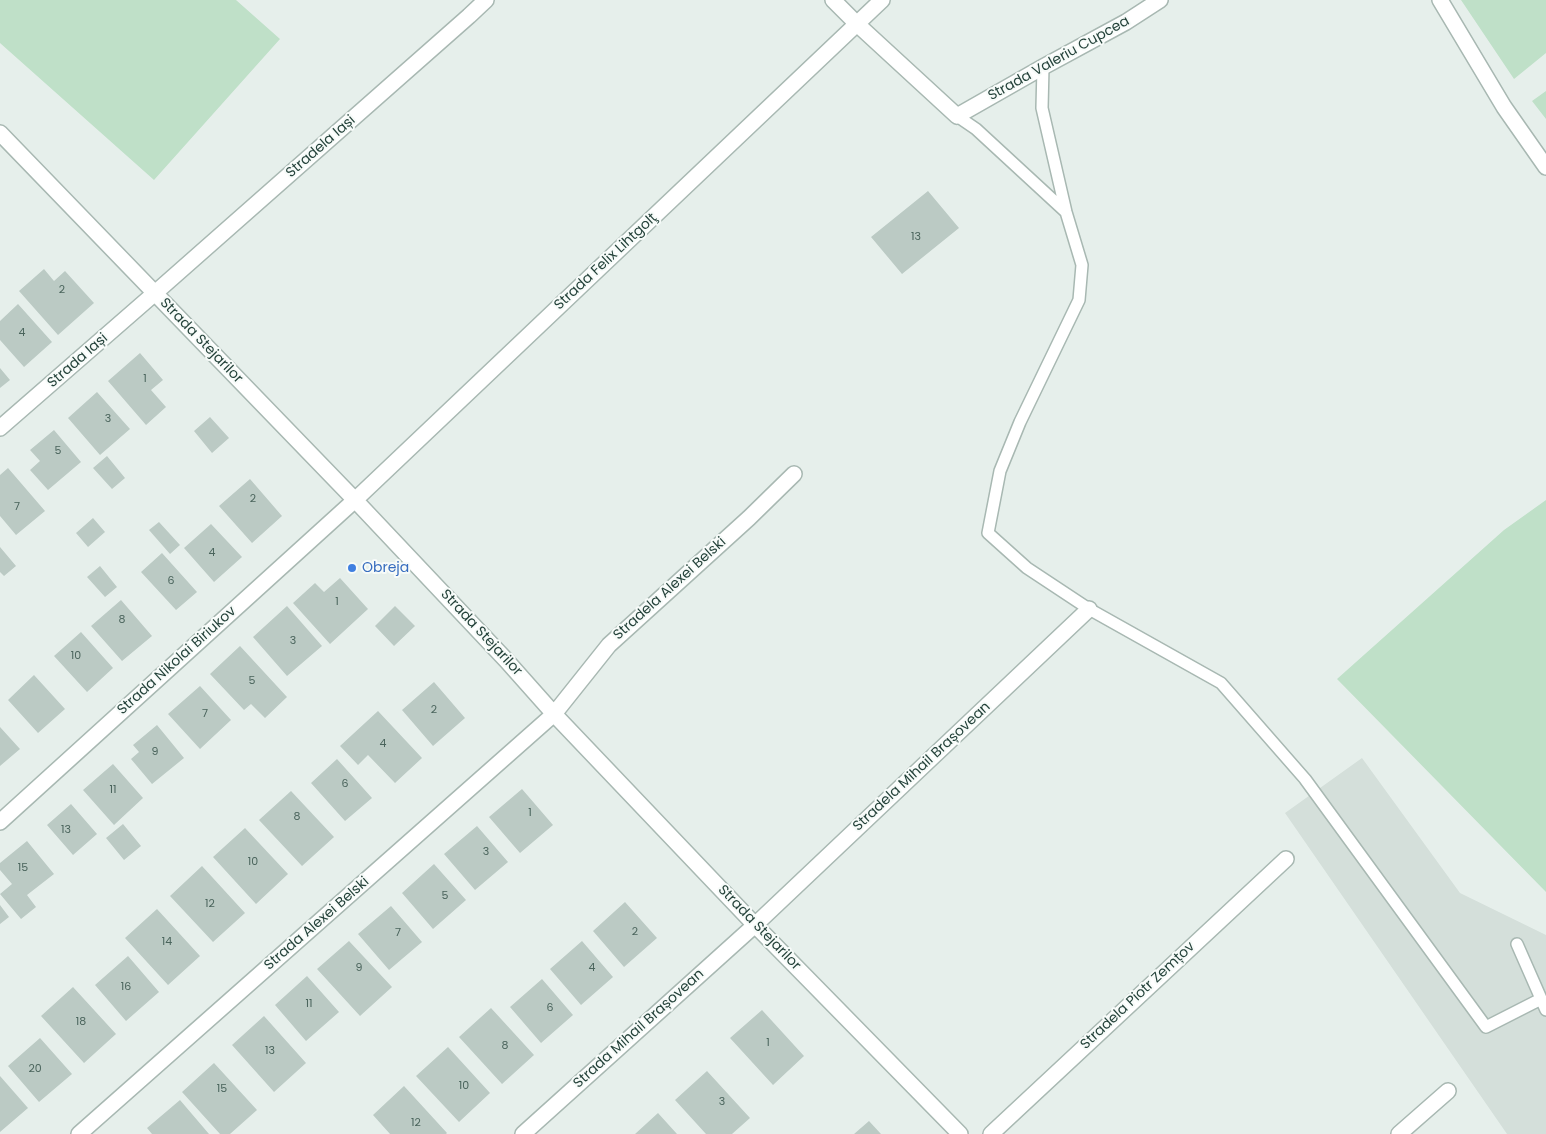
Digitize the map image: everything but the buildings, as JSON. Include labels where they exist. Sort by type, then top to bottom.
[{"type":"street","name":"Stradela Iași","points":[[155,293],[486,0]]},
{"type":"street","points":[[833,0],[957,116]]},
{"type":"street","name":"Strada Felix Lihtgolţ","points":[[355,500],[882,0]]},
{"type":"street","name":"Strada Valeriu Cupcea","points":[[957,116],[1042,67],[1126,22],[1160,0]]},
{"type":"street","points":[[1440,0],[1504,106],[1546,167]]},
{"type":"street","name":"Strada Stejarilor","points":[[0,133],[355,500],[506,660],[554,714],[755,925],[960,1134]]},
{"type":"street","name":"Strada Iași","points":[[0,428],[155,293]]},
{"type":"street","name":"Stradela Alexei Belski","points":[[554,714],[609,645],[794,474]]},
{"type":"street","name":"Strada Nikolai Biriukov","points":[[0,822],[355,500]]},
{"type":"street","name":"Stradela Mihail Brașovean","points":[[755,925],[1089,609]]},
{"type":"street","name":"Strada Alexei Belski","points":[[79,1134],[554,714]]},
{"type":"street","name":"Stradela Piotr Zemțov","points":[[990,1134],[1286,858]]},
{"type":"street","name":"Strada Mihail Brașovean","points":[[523,1134],[755,925]]},
{"type":"street","points":[[1399,1134],[1448,1091]]},
{"type":"lane","points":[[1042,67],[1042,108],[1066,212],[1082,265],[1078,300],[1020,422],[1000,471],[988,533],[1027,568],[1089,609],[1221,682],[1305,780],[1486,1027],[1544,1004],[1517,944]]},
{"type":"lane","points":[[957,116],[976,129],[1066,212]]},
{"type":"shaded area","points":[[1362,758],[1460,893],[1546,935],[1546,1134],[1507,1134],[1285,813]]},
{"type":"green space","points":[[0,0],[236,0],[280,39],[154,180],[0,43]]},
{"type":"green space","points":[[1461,0],[1546,0],[1546,53],[1514,79]]},
{"type":"green space","points":[[1546,91],[1546,119],[1532,101]]},
{"type":"green space","points":[[1546,500],[1546,892],[1337,679],[1504,530]]},
{"type":"place","name":"Obreja","points":[[352,568]]}]
